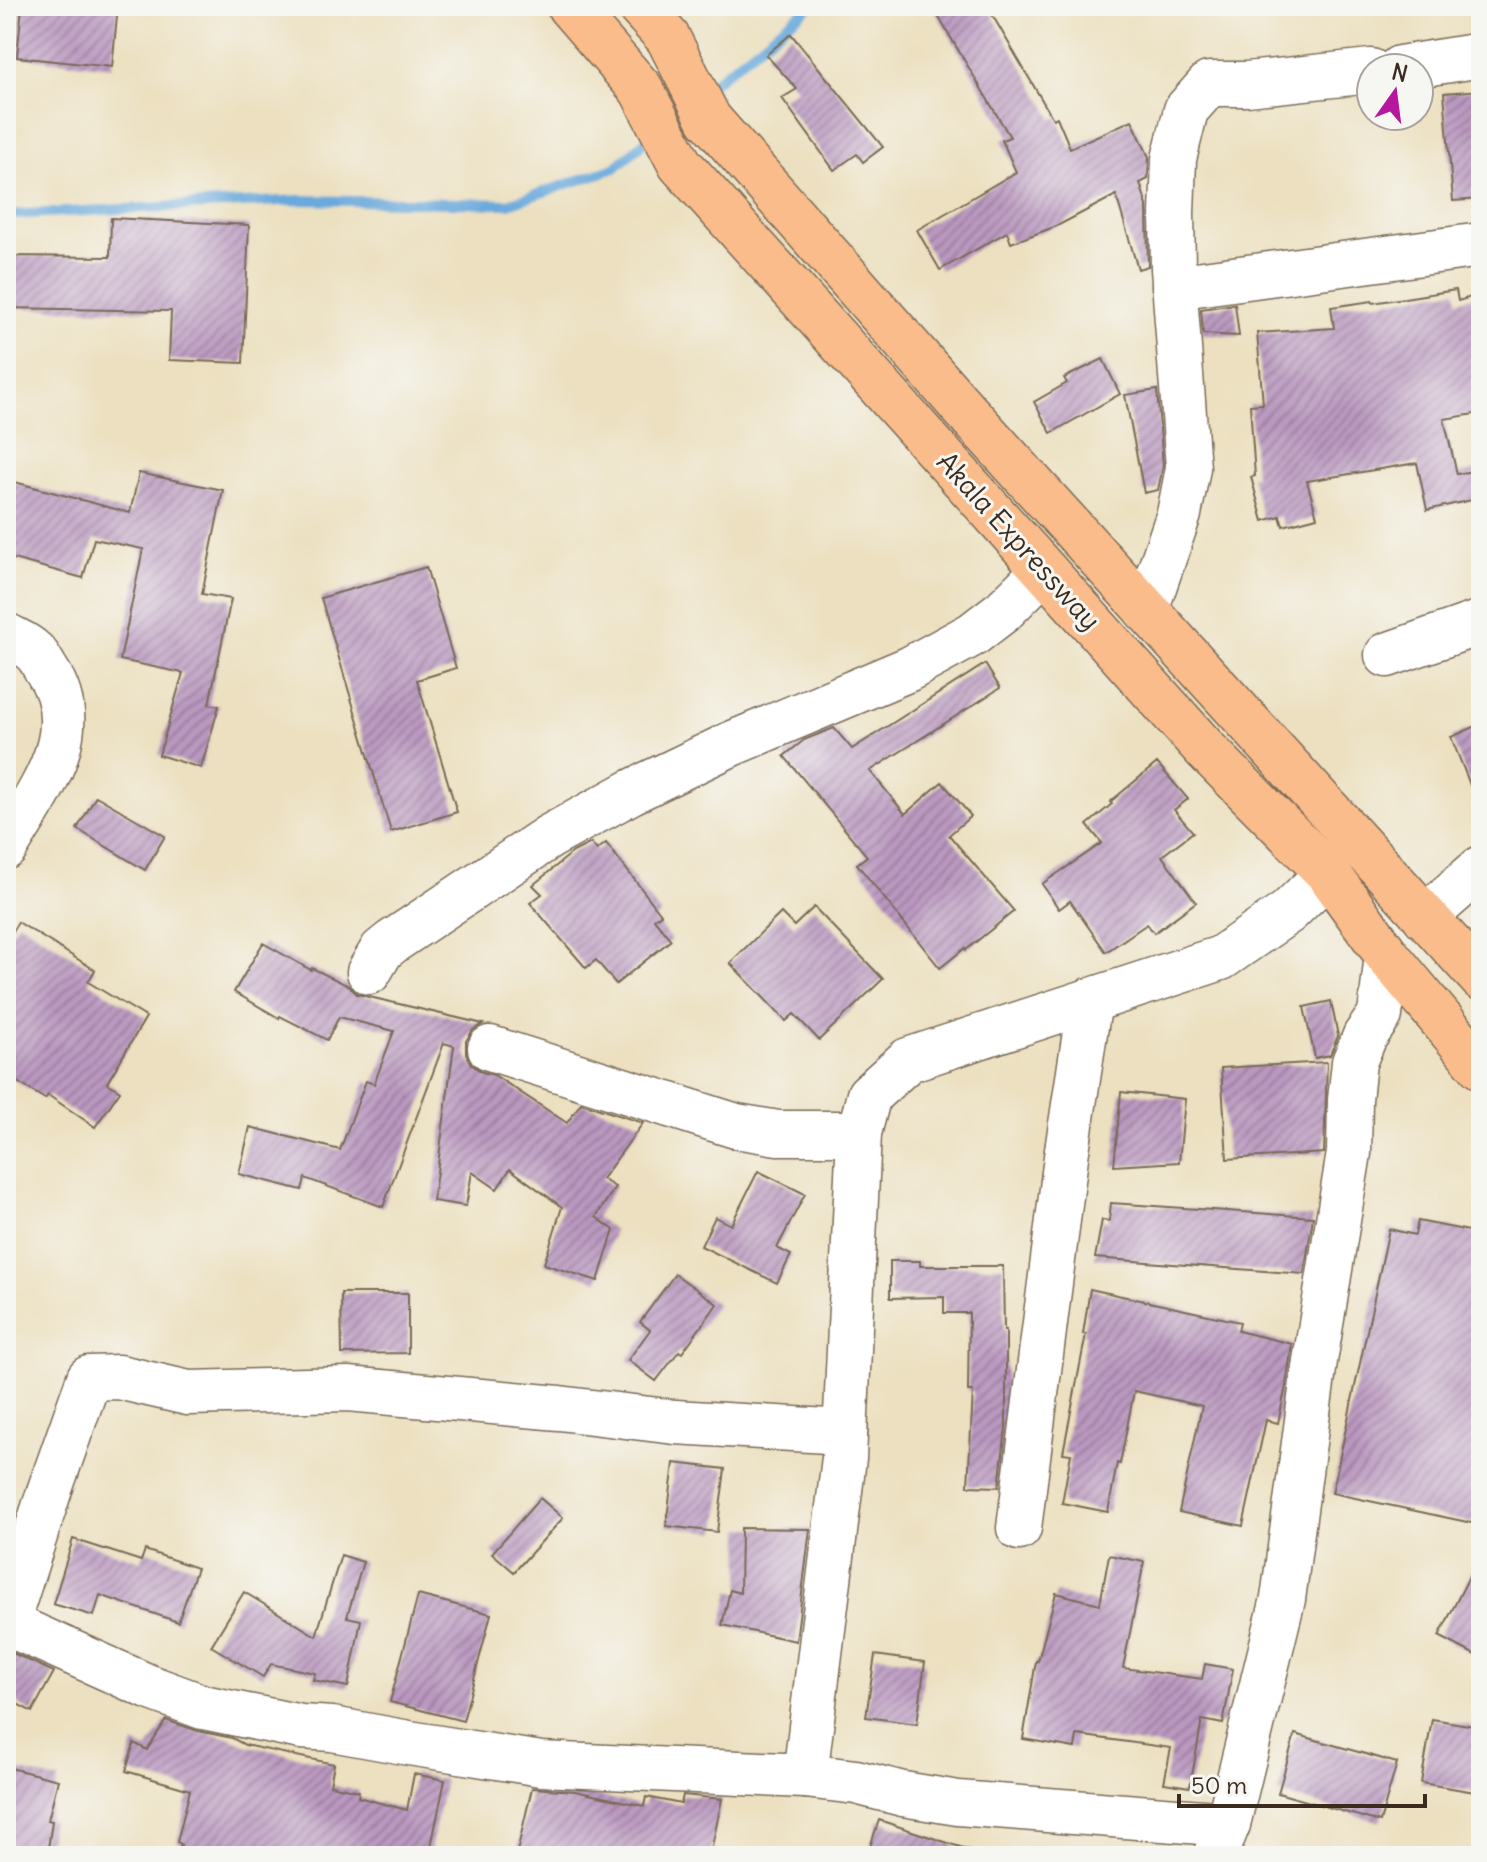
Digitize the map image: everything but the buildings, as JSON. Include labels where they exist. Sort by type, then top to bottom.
[{"type":"main road","name":"Akala Expressway","points":[[569,6],[641,89],[680,164],[1206,750],[1328,873],[1387,955],[1481,1067]]},
{"type":"main road","name":"Akala Expressway","points":[[639,6],[668,38],[709,119],[962,407],[1481,978]]},
{"type":"street","points":[[1435,62],[1481,55]]},
{"type":"street","points":[[1146,610],[1179,514],[1188,468],[1174,287],[1172,213],[1174,159],[1186,110],[1209,84],[1247,84],[1355,73]]},
{"type":"street","points":[[1174,287],[1481,245]]},
{"type":"street","points":[[369,972],[382,950],[392,942],[549,837],[631,792],[731,744],[909,669],[973,634],[1003,611],[1044,570]]},
{"type":"street","points":[[1387,655],[1481,622]]},
{"type":"street","points":[[6,635],[34,651],[55,684],[62,715],[61,741],[48,778],[6,847]]},
{"type":"street","points":[[1425,917],[1481,868]]},
{"type":"street","points":[[805,1776],[841,1490],[859,1133],[869,1095],[908,1060],[1221,958],[1288,912],[1328,873]]},
{"type":"street","points":[[845,1432],[675,1422],[348,1389],[188,1393],[119,1377],[89,1378],[7,1623],[149,1687],[203,1707],[301,1727],[332,1729],[541,1764],[805,1776],[856,1782],[958,1803],[1222,1840],[1283,1599],[1315,1361],[1349,1153],[1354,1062],[1365,1036],[1380,1015],[1387,955]]},
{"type":"street","points":[[1019,1528],[1066,1157],[1090,1000]]},
{"type":"street","points":[[490,1048],[736,1126],[778,1133],[859,1133]]},
{"type":"waterway","points":[[704,90],[810,6]]},
{"type":"waterway","points":[[6,215],[301,200],[508,204],[615,168],[653,134]]}]
